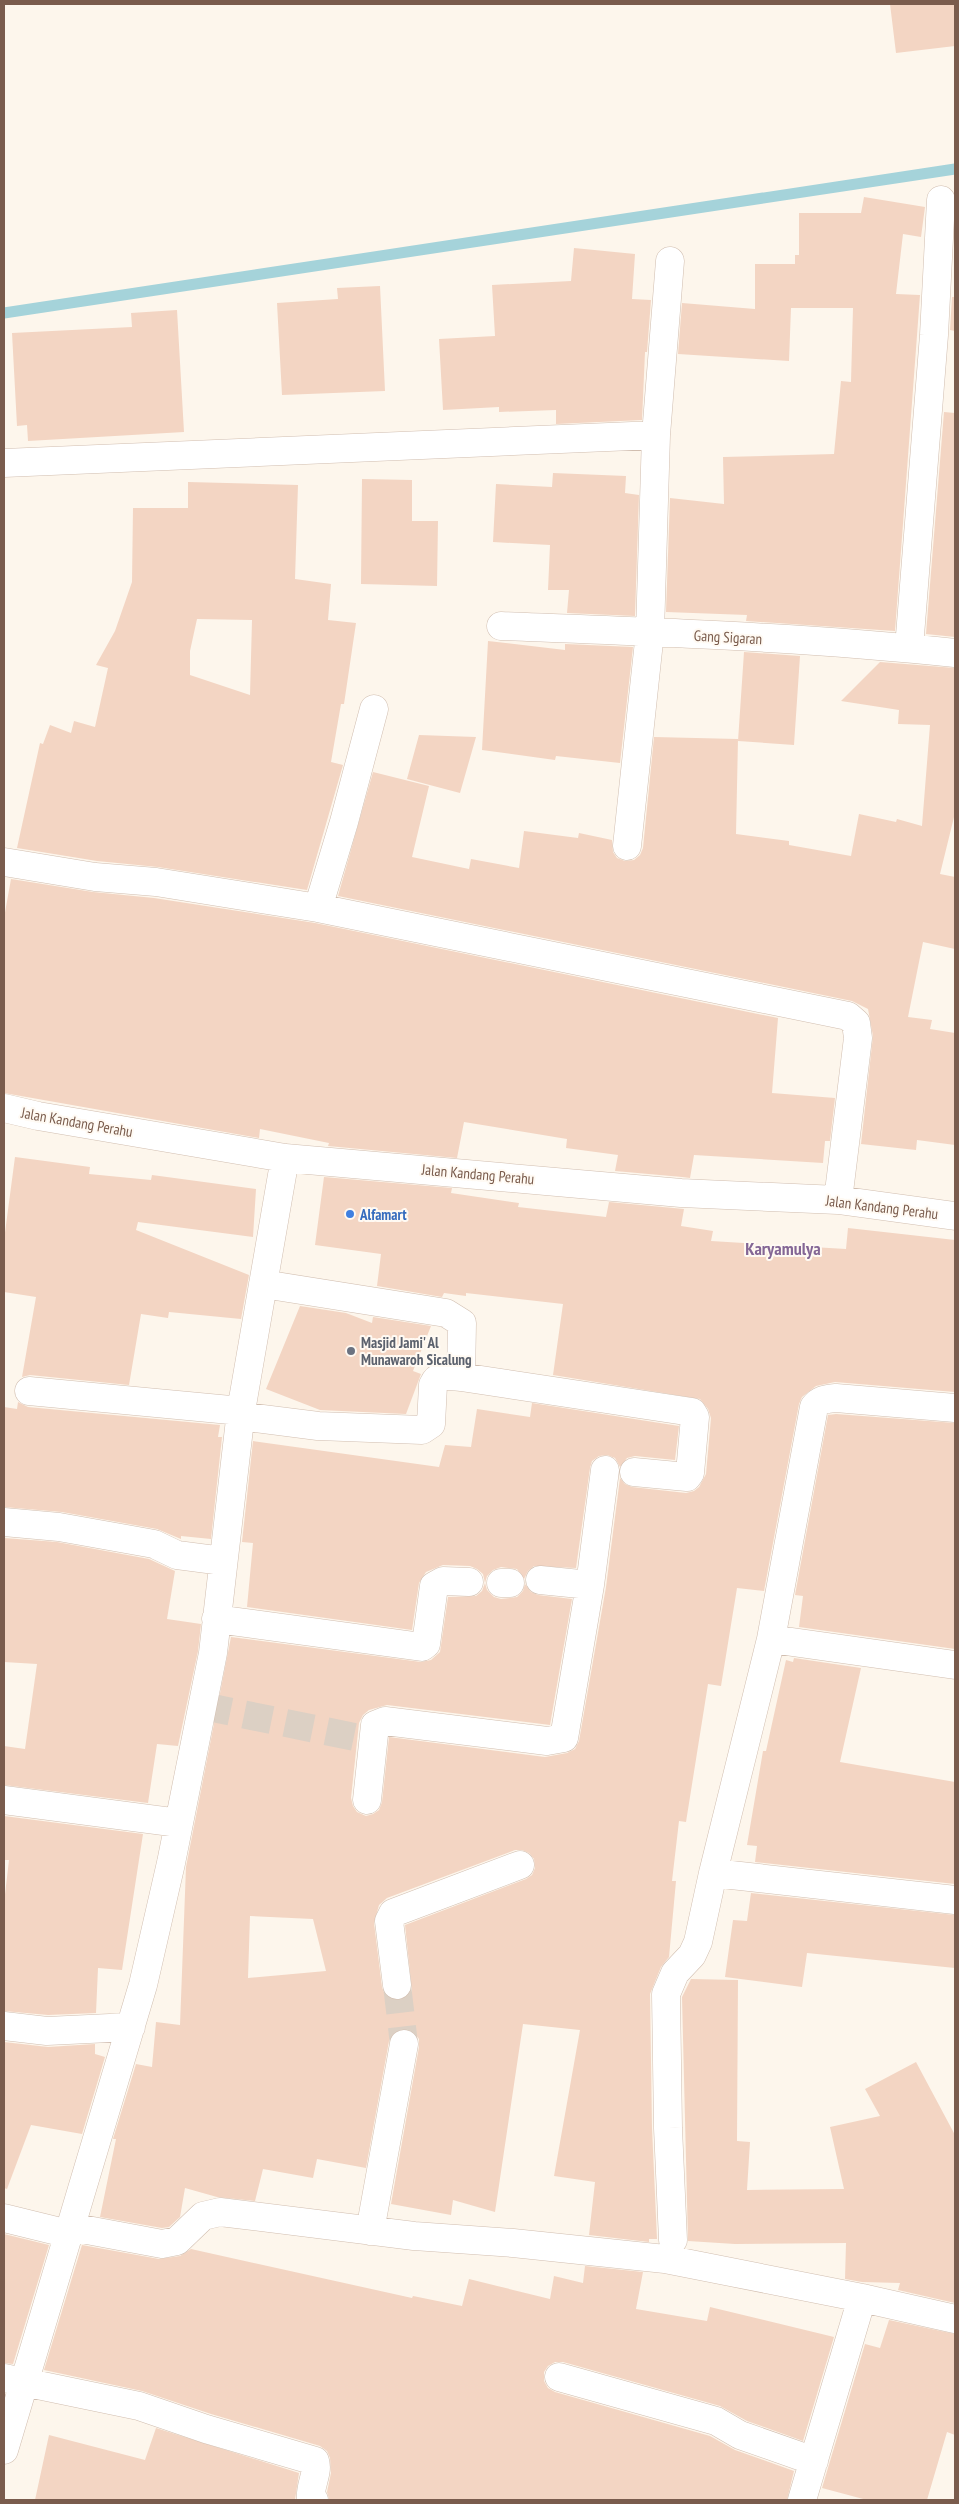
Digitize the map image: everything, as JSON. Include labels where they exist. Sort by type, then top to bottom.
[{"type":"street","points":[[909,648],[934,335],[941,200]]},
{"type":"street","points":[[627,846],[650,632],[656,435],[670,261]]},
{"type":"street","points":[[4,463],[656,435]]},
{"type":"street","name":"Gang Sigaran","points":[[501,626],[650,632],[909,648],[955,653]]},
{"type":"street","points":[[318,908],[344,822],[374,709]]},
{"type":"street","points":[[4,862],[95,877],[174,884],[318,908],[848,1016],[856,1023],[858,1038],[838,1200]]},
{"type":"street","name":"Jalan Kandang Perahu","points":[[4,1108],[38,1116],[285,1158],[681,1193],[838,1200],[955,1216]]},
{"type":"street","points":[[4,2450],[14,2380],[70,2230],[146,1976],[213,1653],[241,1413],[285,1158]]},
{"type":"street","points":[[263,1284],[446,1314],[462,1323],[461,1376]]},
{"type":"street","points":[[29,1391],[241,1413],[318,1426],[422,1430],[431,1424],[433,1385],[435,1380],[441,1376],[461,1376],[692,1412],[695,1417],[690,1473],[687,1477],[634,1472]]},
{"type":"street","points":[[673,2240],[668,2128],[666,1994],[675,1973],[692,1955],[698,1942],[713,1873],[771,1639],[810,1419],[818,1402],[836,1398],[955,1408]]},
{"type":"street","points":[[367,1800],[374,1725],[379,1722],[385,1721],[547,1741],[564,1738],[590,1585],[605,1470]]},
{"type":"street","points":[[4,1522],[59,1527],[154,1544],[177,1555],[223,1562]]},
{"type":"street","points":[[540,1580],[590,1585]]},
{"type":"street","points":[[216,1619],[422,1648],[426,1644],[434,1586],[442,1581],[469,1582]]},
{"type":"street","points":[[771,1639],[955,1665]]},
{"type":"street","points":[[4,1800],[179,1822]]},
{"type":"street","points":[[397,1985],[389,1922],[393,1913],[520,1864]]},
{"type":"street","points":[[713,1873],[955,1900]]},
{"type":"street","points":[[4,2026],[48,2031],[131,2027]]},
{"type":"street","points":[[370,2231],[404,2044]]},
{"type":"street","points":[[4,2218],[162,2244],[177,2241],[203,2216],[220,2212],[370,2231],[664,2259],[862,2298],[955,2319]]},
{"type":"street","points":[[802,2500],[862,2298]]},
{"type":"street","points":[[559,2377],[716,2421],[740,2436],[814,2461]]},
{"type":"street","points":[[14,2380],[139,2406],[206,2429],[315,2461],[316,2465],[310,2492],[314,2500]]},
{"type":"building","points":[[890,4],[955,4],[955,46],[896,53]]},
{"type":"building","points":[[864,197],[925,207],[921,237],[903,234],[896,294],[920,295],[895,631],[746,621],[747,615],[666,612],[670,498],[724,504],[723,457],[834,454],[841,381],[851,382],[853,308],[791,308],[789,361],[678,354],[682,303],[755,309],[755,264],[795,264],[795,255],[799,255],[799,213],[861,213]]},
{"type":"building","points":[[574,248],[635,254],[632,299],[651,300],[647,352],[645,352],[642,420],[556,424],[556,410],[499,412],[499,407],[443,410],[439,339],[495,336],[492,285],[571,281]]},
{"type":"building","points":[[380,286],[385,391],[282,395],[277,303],[338,299],[337,288]]},
{"type":"building","points":[[952,297],[955,297],[955,331],[950,330]]},
{"type":"building","points":[[177,310],[184,432],[28,441],[27,425],[17,426],[12,333],[132,327],[131,313]]},
{"type":"building","points":[[944,412],[955,413],[955,637],[926,634]]},
{"type":"building","points":[[553,473],[626,476],[625,493],[639,495],[635,616],[567,613],[569,590],[548,590],[550,545],[493,542],[496,484],[552,487]]},
{"type":"building","points":[[362,479],[412,480],[412,521],[438,521],[437,586],[361,584]]},
{"type":"building","points":[[188,482],[298,485],[295,579],[331,584],[328,620],[356,623],[344,704],[341,704],[331,762],[343,765],[307,890],[17,848],[40,743],[43,744],[50,725],[71,733],[74,721],[95,727],[108,668],[96,665],[115,631],[132,582],[133,508],[188,508]],"holes":[[[197,619],[252,620],[250,695],[190,675],[190,651]]]},
{"type":"building","points":[[488,641],[565,650],[565,644],[633,647],[620,763],[556,756],[555,760],[482,750]]},
{"type":"building","points":[[744,652],[800,656],[794,745],[738,741]]},
{"type":"building","points":[[880,662],[955,668],[955,813],[940,874],[955,877],[955,949],[923,942],[908,1017],[932,1020],[930,1029],[955,1033],[955,1145],[917,1140],[916,1150],[861,1144],[873,1036],[868,1009],[852,1001],[338,896],[373,772],[429,786],[412,857],[469,869],[471,859],[519,868],[524,831],[578,838],[579,833],[612,840],[613,852],[617,858],[625,861],[634,860],[640,855],[643,848],[654,737],[738,739],[736,834],[789,841],[789,845],[851,856],[859,814],[896,822],[897,819],[922,826],[930,725],[898,724],[899,710],[841,701]]},
{"type":"building","points":[[419,735],[476,737],[460,793],[407,779]]},
{"type":"building","points":[[11,879],[93,892],[154,898],[315,923],[778,1018],[772,1093],[835,1098],[830,1141],[825,1141],[823,1163],[694,1155],[690,1178],[615,1171],[618,1155],[566,1148],[567,1139],[464,1122],[457,1158],[328,1146],[329,1143],[260,1129],[259,1138],[4,1093],[4,918]]},
{"type":"building","points":[[15,1157],[90,1167],[89,1174],[151,1180],[152,1175],[256,1189],[253,1237],[138,1222],[136,1230],[249,1275],[241,1319],[169,1312],[168,1318],[141,1314],[129,1385],[30,1375],[22,1377],[36,1297],[4,1292],[4,1240]]},
{"type":"building","points":[[324,1177],[452,1188],[451,1193],[519,1203],[518,1207],[606,1217],[609,1202],[684,1209],[681,1226],[713,1231],[711,1241],[846,1249],[848,1228],[955,1240],[955,1392],[835,1382],[816,1386],[802,1397],[799,1404],[764,1591],[737,1588],[721,1686],[708,1684],[686,1822],[679,1821],[672,1881],[676,1881],[669,1957],[661,1967],[650,1994],[652,2128],[657,2239],[649,2239],[649,2242],[589,2235],[595,2182],[554,2176],[580,2030],[523,2024],[495,2212],[453,2200],[451,2215],[391,2204],[419,2047],[419,2039],[414,2032],[406,2029],[398,2030],[392,2034],[389,2041],[366,2168],[317,2159],[313,2178],[263,2169],[255,2201],[217,2197],[185,2188],[180,2217],[169,2227],[162,2228],[100,2217],[116,2139],[113,2139],[136,2064],[152,2067],[156,2022],[180,2025],[186,1867],[231,1637],[421,1662],[431,1660],[440,1652],[448,1597],[476,1596],[482,1591],[485,1583],[487,1590],[494,1597],[501,1599],[517,1597],[523,1591],[525,1584],[531,1592],[538,1595],[572,1599],[550,1725],[387,1705],[369,1710],[363,1715],[359,1723],[351,1798],[357,1812],[366,1816],[379,1810],[382,1802],[389,1737],[545,1757],[567,1753],[575,1749],[579,1741],[606,1587],[620,1478],[625,1484],[632,1487],[686,1493],[694,1491],[699,1487],[706,1474],[711,1418],[708,1409],[700,1399],[553,1375],[563,1304],[466,1293],[466,1296],[444,1293],[442,1297],[377,1286],[381,1254],[315,1245]],"holes":[[[515,1850],[529,1853],[534,1859],[535,1868],[532,1875],[526,1879],[405,1925],[412,1991],[407,1997],[399,2000],[391,2000],[385,1995],[382,1987],[374,1923],[379,1905],[387,1898]],[[250,1916],[313,1919],[326,1971],[248,1978]]]},
{"type":"building","name":"Masjid Jami' Al Munawaroh Sicalung","points":[[300,1306],[346,1313],[372,1323],[373,1317],[431,1326],[413,1371],[421,1374],[406,1414],[320,1410],[266,1389]]},
{"type":"building","points":[[18,1402],[28,1407],[220,1425],[218,1437],[222,1437],[211,1539],[181,1536],[181,1539],[157,1529],[62,1512],[4,1507],[4,1407],[17,1409]]},
{"type":"building","points":[[532,1403],[679,1426],[675,1460],[635,1456],[627,1458],[620,1467],[615,1458],[607,1455],[599,1456],[592,1461],[576,1568],[534,1566],[528,1571],[524,1579],[517,1569],[501,1567],[493,1570],[487,1576],[485,1583],[483,1574],[470,1566],[443,1565],[426,1572],[419,1583],[412,1630],[247,1607],[253,1543],[242,1542],[253,1441],[439,1467],[445,1445],[471,1447],[477,1409],[530,1417]]},
{"type":"building","points":[[836,1414],[955,1423],[955,1649],[799,1627],[803,1596],[795,1595],[828,1415]]},
{"type":"building","points":[[4,1538],[57,1542],[149,1559],[175,1571],[167,1619],[201,1624],[198,1651],[178,1746],[157,1744],[148,1803],[4,1785],[4,1746],[25,1749],[37,1664],[4,1662]]},
{"type":"building","points":[[794,1658],[861,1668],[840,1762],[955,1782],[955,1884],[755,1862],[757,1846],[747,1845],[763,1751],[766,1751],[786,1660],[793,1662]]},
{"type":"building","points":[[4,1816],[143,1834],[122,1970],[98,1968],[96,2013],[48,2015],[4,2011],[4,1903],[9,1860],[4,1860]]},
{"type":"building","points":[[751,1893],[955,1915],[955,1968],[807,1953],[802,1987],[725,1977],[733,1920],[747,1921]]},
{"type":"building","points":[[691,1979],[738,1980],[737,2141],[750,2142],[747,2190],[844,2189],[830,2127],[880,2116],[865,2089],[916,2062],[955,2135],[955,2303],[898,2290],[900,2283],[862,2282],[845,2279],[846,2243],[735,2244],[688,2241],[682,1997]]},
{"type":"building","points":[[4,2042],[48,2047],[95,2044],[95,2054],[105,2057],[82,2134],[31,2125],[7,2189],[4,2188]]},
{"type":"building","points":[[4,2234],[49,2245],[13,2364],[4,2363]]},
{"type":"building","points":[[82,2245],[159,2259],[180,2256],[191,2249],[412,2298],[413,2296],[462,2306],[469,2279],[550,2299],[554,2276],[583,2283],[585,2266],[643,2272],[636,2309],[707,2321],[710,2307],[834,2337],[803,2441],[747,2421],[720,2406],[563,2362],[555,2362],[548,2366],[544,2372],[544,2381],[548,2388],[555,2392],[710,2436],[735,2450],[794,2471],[787,2500],[334,2500],[329,2499],[327,2492],[331,2473],[330,2458],[327,2451],[320,2446],[211,2414],[142,2391],[44,2370]]},
{"type":"building","points":[[889,2320],[955,2334],[955,2435],[947,2432],[927,2500],[867,2500],[822,2488],[865,2344],[880,2348]]},
{"type":"building","points":[[156,2428],[299,2473],[295,2500],[35,2500],[49,2435],[145,2460]]},
{"type":"waterway","points":[[4,313],[955,169]]},
{"type":"tunnel","points":[[203,1706],[374,1741]]},
{"type":"tunnel","points":[[397,1985],[404,2044]]},
{"type":"place","name":"Alfamart","points":[[350,1214]]},
{"type":"place","name":"Masjid Jami' Al Munawaroh Sicalung","points":[[351,1351]]},
{"type":"district","name":"Karyamulya","points":[[783,1248]]}]
